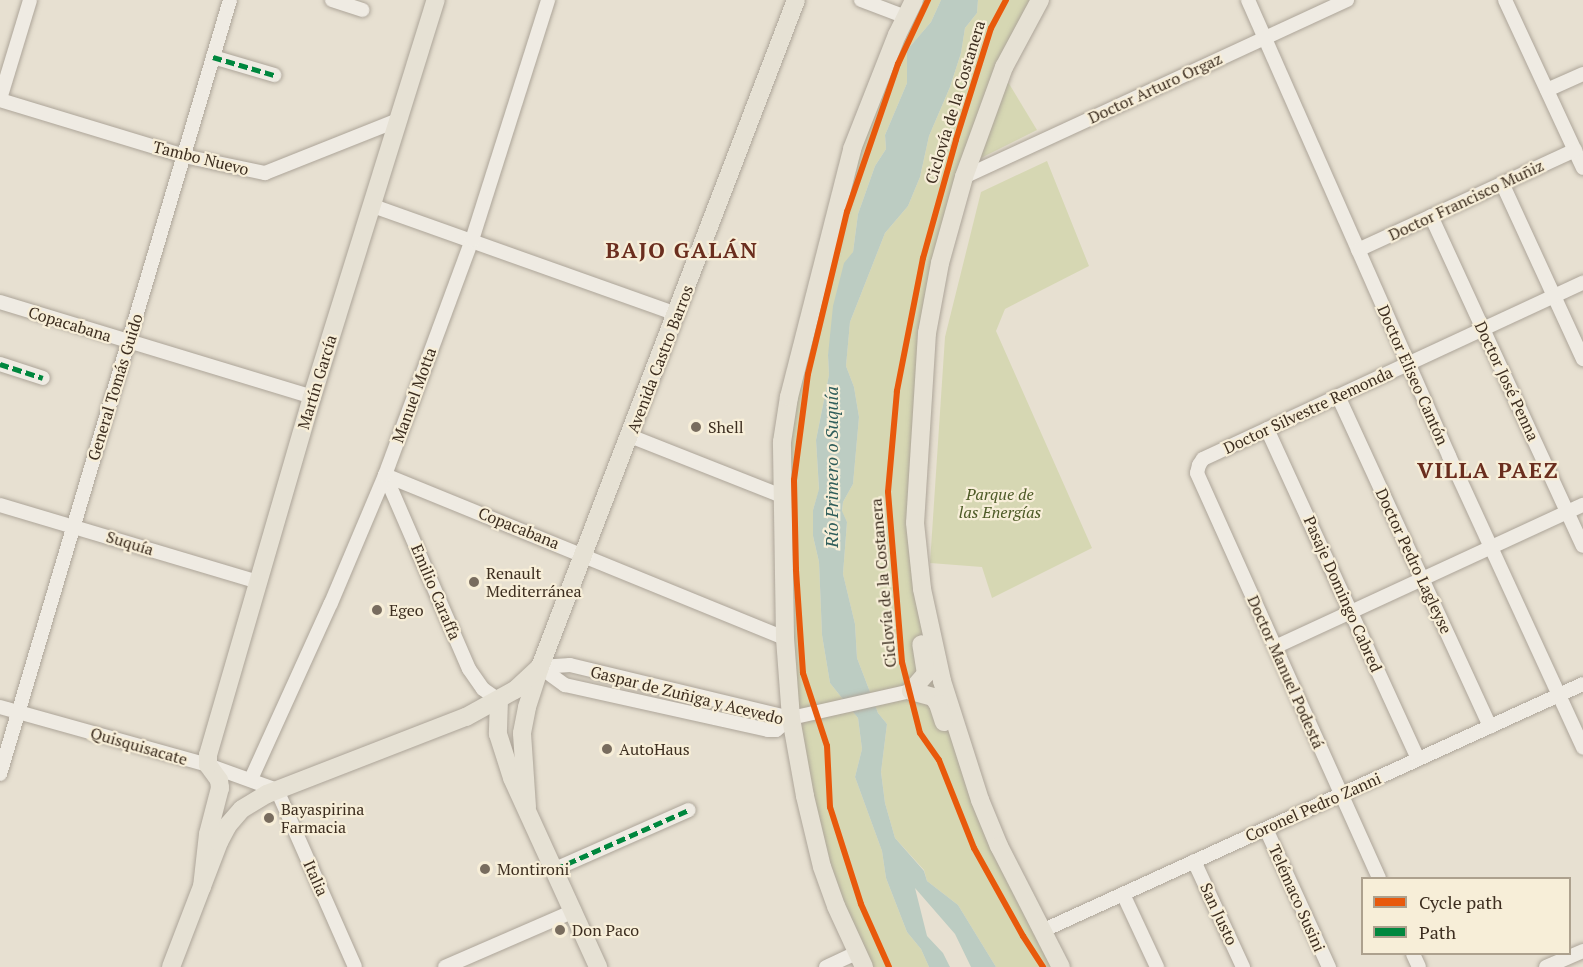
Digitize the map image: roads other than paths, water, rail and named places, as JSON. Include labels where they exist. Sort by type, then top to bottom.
[{"type":"main road","name":"Martín García","points":[[208,765],[207,755],[312,397],[435,0]]},
{"type":"main road","name":"Avenida Castro Barros","points":[[202,887],[228,825],[249,804],[277,789],[466,717],[499,700],[540,667],[796,0]]},
{"type":"main road","points":[[860,960],[822,867],[805,796],[798,717],[785,638],[783,431],[842,183],[863,121],[914,0]]},
{"type":"main road","points":[[1040,0],[1004,67],[964,177],[940,263],[927,333],[910,570],[914,608],[926,665],[926,674],[914,690],[933,698],[938,704],[974,820],[1038,943],[1058,962]]},
{"type":"main road","points":[[915,523],[922,590],[942,681],[980,800],[999,846],[1044,930],[1058,962]]},
{"type":"main road","points":[[527,807],[522,734],[540,667]]},
{"type":"main road","points":[[499,700],[498,734],[512,778],[598,967]]},
{"type":"main road","points":[[466,717],[486,722],[498,734]]},
{"type":"main road","points":[[171,967],[202,887],[208,834],[220,788],[219,780],[208,765]]},
{"type":"street","points":[[0,100],[30,0]]},
{"type":"street","name":"General Tomás Guido","points":[[0,774],[230,0]]},
{"type":"street","points":[[332,0],[362,10]]},
{"type":"street","name":"Manuel Motta","points":[[251,779],[385,475],[472,240],[548,0]]},
{"type":"street","points":[[861,0],[906,17]]},
{"type":"street","name":"Doctor Eliseo Cantón","points":[[1248,0],[1408,364],[1583,748]]},
{"type":"street","name":"Doctor Arturo Orgaz","points":[[964,177],[1347,0]]},
{"type":"street","points":[[1505,0],[1583,168]]},
{"type":"street","points":[[213,57],[274,75]]},
{"type":"street","points":[[1547,90],[1583,74]]},
{"type":"street","name":"Tambo Nuevo","points":[[0,100],[183,156],[265,173],[398,120]]},
{"type":"street","name":"Doctor Francisco Muñiz","points":[[1358,250],[1575,150]]},
{"type":"street","points":[[1502,183],[1583,359]]},
{"type":"street","points":[[373,206],[677,314]]},
{"type":"street","name":"Doctor José Penna","points":[[1431,216],[1583,546]]},
{"type":"street","name":"Doctor Silvestre Remonda","points":[[1198,465],[1203,459],[1583,283]]},
{"type":"street","name":"Copacabana","points":[[0,302],[312,397]]},
{"type":"street","points":[[0,364],[43,378]]},
{"type":"street","name":"Doctor Pedro Lagleyse","points":[[1338,396],[1490,727]]},
{"type":"street","name":"Pasaje Domingo Cabred","points":[[1267,429],[1418,759]]},
{"type":"street","points":[[630,436],[783,497]]},
{"type":"street","name":"Doctor Manuel Podestá","points":[[1198,465],[1197,473],[1378,877]]},
{"type":"street","name":"Copacabana","points":[[385,475],[584,554],[785,638]]},
{"type":"street","name":"Emilio Caraffa","points":[[385,475],[469,669],[483,688],[499,700]]},
{"type":"street","name":"Suquía","points":[[0,505],[259,582]]},
{"type":"street","points":[[1275,647],[1583,505]]},
{"type":"street","name":"Gaspar de Zuñiga y Acevedo","points":[[540,667],[570,665],[798,717]]},
{"type":"street","name":"Gaspar de Zuñiga y Acevedo","points":[[540,667],[565,685],[768,730],[776,729],[798,717]]},
{"type":"street","name":"Coronel Pedro Zanni","points":[[1044,930],[1583,684]]},
{"type":"street","points":[[798,717],[914,690]]},
{"type":"street","name":"Quisquisacate","points":[[0,706],[208,765],[277,789]]},
{"type":"street","name":"Italia","points":[[277,789],[355,967]]},
{"type":"street","points":[[555,870],[689,810]]},
{"type":"street","name":"Telémaco Susini","points":[[1266,829],[1329,967]]},
{"type":"street","name":"San Justo","points":[[1194,861],[1243,967]]},
{"type":"street","points":[[1122,894],[1157,967]]},
{"type":"street","points":[[445,967],[574,911]]},
{"type":"street","points":[[1546,967],[1583,951]]},
{"type":"street","points":[[826,967],[860,960]]},
{"type":"water","name":"Río Primero o Suquía","points":[[941,0],[978,0],[977,13],[965,28],[961,53],[950,87],[929,136],[920,177],[908,206],[885,233],[850,322],[846,366],[854,387],[859,417],[853,484],[843,502],[842,511],[847,522],[843,574],[855,624],[857,658],[878,713],[887,724],[881,772],[885,803],[895,838],[924,871],[927,881],[958,905],[996,967],[971,967],[955,934],[915,888],[927,936],[943,953],[950,967],[929,967],[921,949],[907,932],[886,878],[882,851],[855,777],[862,749],[858,718],[830,683],[822,635],[819,562],[813,536],[813,510],[819,489],[816,440],[829,375],[828,355],[833,306],[844,263],[853,252],[858,214],[875,166],[886,149],[885,135],[907,83],[907,50],[931,22]]},
{"type":"place","name":"Shell","points":[[696,427]]},
{"type":"place","name":"Renault Mediterránea","points":[[474,582]]},
{"type":"place","name":"Egeo","points":[[377,610]]},
{"type":"place","name":"AutoHaus","points":[[607,749]]},
{"type":"place","name":"Bayaspirina Farmacia","points":[[269,818]]},
{"type":"place","name":"Montironi","points":[[485,869]]},
{"type":"place","name":"Don Paco","points":[[560,930]]},
{"type":"district","name":"BAJO GALÁN","points":[[682,250]]},
{"type":"district","name":"VILLA PAEZ","points":[[1488,470]]},
{"type":"park label","name":"Parque de las Energías","points":[[1000,503]]}]
